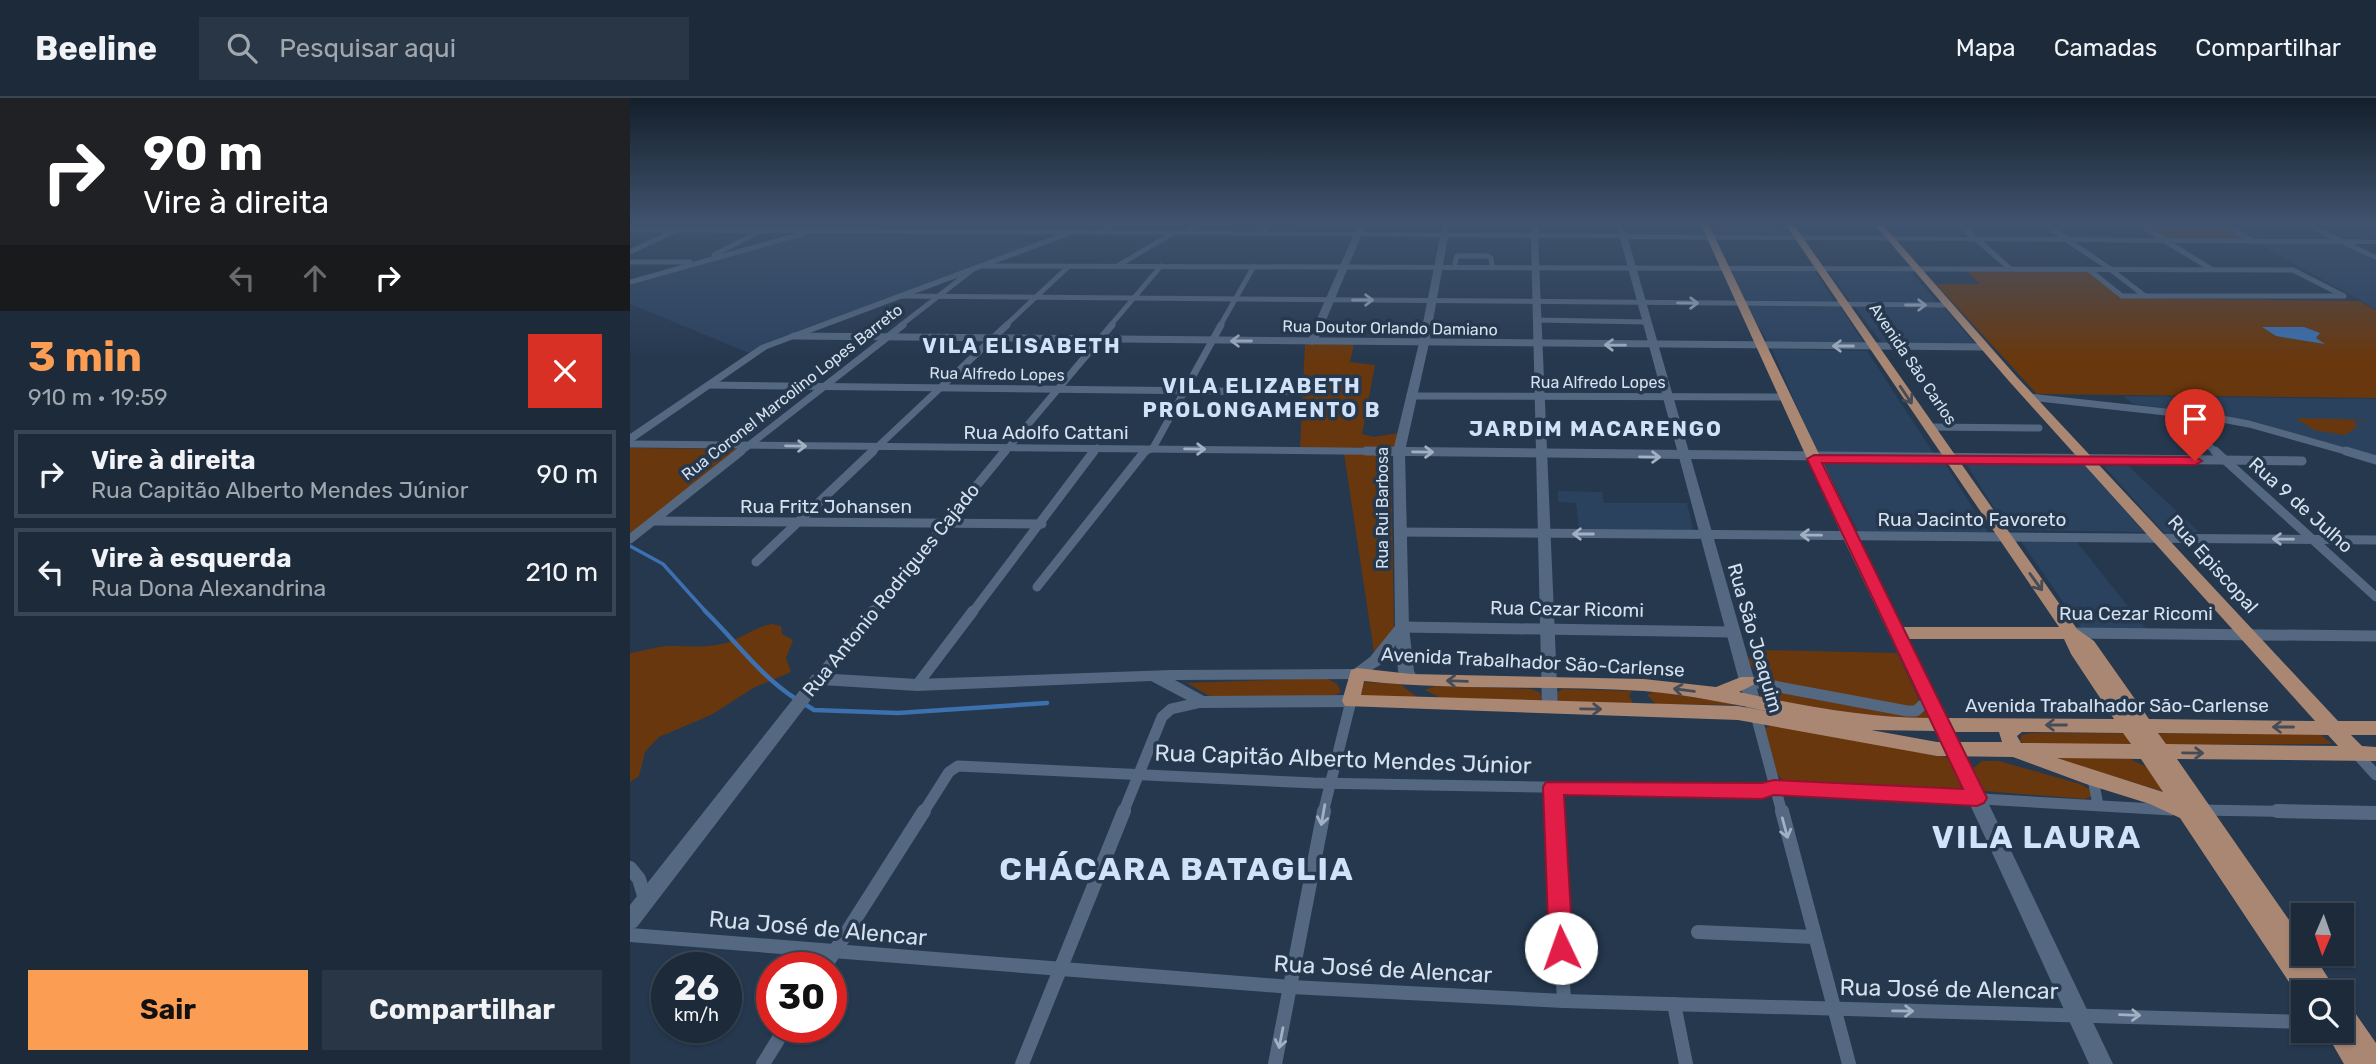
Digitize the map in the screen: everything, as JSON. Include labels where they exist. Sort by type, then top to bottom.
[{"type":"main road","points":[[630,439],[764,347],[972,270]]},
{"type":"main road","points":[[1312,342],[1344,270]]},
{"type":"main road","name":"Rua Rui Barbosa","points":[[1411,680],[1406,671],[1402,627],[1399,452],[1424,343],[1436,270]]},
{"type":"main road","points":[[1536,270],[1550,708]]},
{"type":"main road","name":"Rua São Joaquim","points":[[1632,270],[1754,708]]},
{"type":"main road","points":[[1726,270],[2101,1064]]},
{"type":"main road","name":"Avenida São Carlos","points":[[1822,270],[2071,633],[2088,645],[2117,700],[2316,980]]},
{"type":"main road","name":"Rua Episcopal","points":[[1919,270],[1984,347],[2356,754]]},
{"type":"main road","points":[[816,682],[917,684],[1357,674],[1375,660],[1402,627]]},
{"type":"main road","name":"Rua Cezar Ricomi","points":[[1897,633],[2071,633]]},
{"type":"main road","points":[[1157,678],[1202,702],[1351,701],[1357,674]]},
{"type":"main road","name":"Avenida Trabalhador São-Carlense","points":[[1357,674],[1411,680],[1644,685],[1718,694],[1754,708],[1900,744],[1954,750],[2376,754]]},
{"type":"main road","points":[[1411,680],[1436,705]]},
{"type":"main road","points":[[1718,694],[1747,681]]},
{"type":"main road","name":"Rua Antonio Rodrigues Cajado","points":[[630,922],[816,682]]},
{"type":"main road","points":[[1644,685],[1637,699],[1644,710]]},
{"type":"main road","name":"Avenida Trabalhador São-Carlense","points":[[1351,701],[1644,710],[1754,708],[1856,722],[2332,727],[2375,734]]},
{"type":"main road","points":[[2018,725],[2007,734],[2008,750],[2194,811]]},
{"type":"main road","name":"Avenida São Carlos","points":[[2194,811],[2302,980]]},
{"type":"main road","points":[[2354,1033],[2376,1049]]},
{"type":"main road","points":[[2354,1039],[2375,1064]]},
{"type":"main road","points":[[2350,1043],[2359,1064]]},
{"type":"street","points":[[630,282],[673,270]]},
{"type":"street","name":"Rua Coronel Marcolino Lopes Barreto","points":[[630,539],[972,270]]},
{"type":"street","points":[[756,562],[1065,270]]},
{"type":"street","name":"Rua Antonio Rodrigues Cajado","points":[[816,682],[944,524],[1158,270]]},
{"type":"street","points":[[1037,587],[1143,453],[1153,448],[1252,270]]},
{"type":"street","points":[[2090,270],[2122,296],[2344,296],[2296,270]]},
{"type":"street","points":[[2110,270],[2145,296]]},
{"type":"street","points":[[902,296],[1948,305]]},
{"type":"street","points":[[1537,320],[1647,322]]},
{"type":"street","name":"Rua Doutor Orlando Damiano","points":[[794,336],[1984,347]]},
{"type":"street","name":"Rua Alfredo Lopes","points":[[709,385],[1285,391]]},
{"type":"street","name":"Rua Alfredo Lopes","points":[[1410,396],[1785,397]]},
{"type":"street","points":[[2030,397],[2171,412],[2249,424],[2376,460]]},
{"type":"street","name":"Rua 9 de Julho","points":[[2171,412],[2376,597]]},
{"type":"street","points":[[1928,427],[2039,428]]},
{"type":"street","name":"Rua Adolfo Cattani","points":[[630,444],[1153,448],[1814,459],[2302,461]]},
{"type":"street","points":[[917,684],[1042,524],[1097,448]]},
{"type":"street","name":"Rua Fritz Johansen","points":[[649,524],[1042,524]]},
{"type":"street","name":"Rua Jacinto Favoreto","points":[[1399,532],[2376,540]]},
{"type":"street","name":"Rua Cezar Ricomi","points":[[1402,627],[1732,632]]},
{"type":"street","name":"Rua Cezar Ricomi","points":[[2071,633],[2376,636]]},
{"type":"street","points":[[1747,681],[1907,711],[1916,711],[1929,699]]},
{"type":"street","points":[[1275,1064],[1329,783],[1351,701]]},
{"type":"street","points":[[1022,1064],[1138,774],[1166,713],[1178,706],[1202,702]]},
{"type":"street","name":"Rua São Joaquim","points":[[1754,708],[1849,1064]]},
{"type":"street","name":"Rua Episcopal","points":[[2356,754],[2376,775]]},
{"type":"street","name":"Rua Capitão Alberto Mendes Júnior","points":[[834,952],[949,772],[958,766],[1329,783],[1762,791],[1774,788],[2194,811],[2376,813]]},
{"type":"street","points":[[2093,779],[2098,805]]},
{"type":"street","points":[[1553,787],[1564,1001]]},
{"type":"street","points":[[630,868],[639,879],[645,903]]},
{"type":"street","points":[[1698,932],[1814,937]]},
{"type":"street","name":"Rua José de Alencar","points":[[630,935],[822,952]]},
{"type":"street","name":"Rua José de Alencar","points":[[847,954],[1291,987],[1564,1001],[1835,1010],[2077,1013],[2291,1022]]},
{"type":"street","points":[[1674,1004],[1686,1064]]},
{"type":"street","points":[[763,1064],[776,1043]]},
{"type":"shaded area","points":[[677,270],[970,270],[749,353],[630,304],[630,283]]},
{"type":"shaded area","points":[[1731,270],[1815,271],[1834,301],[1745,300]]},
{"type":"shaded area","points":[[2306,270],[2376,270],[2376,309]]},
{"type":"shaded area","points":[[1967,271],[2088,271],[2123,298],[2359,301],[2376,310],[2376,398],[2037,394],[1936,284],[1979,284]]},
{"type":"shaded area","points":[[1829,272],[1911,272],[1937,302],[1850,301]]},
{"type":"shaded area","points":[[1747,306],[1840,307],[1864,343],[1768,343]]},
{"type":"shaded area","points":[[1854,306],[1944,307],[1975,344],[1883,344]]},
{"type":"shaded area","points":[[1305,343],[1354,344],[1350,362],[1375,365],[1362,434],[1374,437],[1399,433],[1394,447],[1300,449]]},
{"type":"shaded area","points":[[1772,349],[1867,351],[1934,454],[1817,453]]},
{"type":"shaded area","points":[[2123,396],[2376,399],[2376,456],[2248,420],[2133,404]]},
{"type":"shaded area","points":[[2297,419],[2370,420],[2353,421],[2357,427],[2345,435],[2314,430]]},
{"type":"shaded area","points":[[630,448],[737,449],[630,534]]},
{"type":"shaded area","points":[[1344,453],[1388,455],[1391,458],[1394,630],[1374,652]]},
{"type":"shaded area","points":[[1823,462],[1944,462],[1989,534],[1858,531]]},
{"type":"shaded area","points":[[1965,462],[2084,464],[2144,532],[2008,530]]},
{"type":"shaded area","points":[[2127,465],[2199,532],[2164,533],[2104,466]]},
{"type":"shaded area","points":[[1558,491],[1602,492],[1604,503],[1687,503],[1693,530],[1579,529],[1576,503],[1558,502]]},
{"type":"shaded area","points":[[2020,540],[2076,541],[2147,630],[2082,629]]},
{"type":"shaded area","points":[[772,624],[781,626],[782,634],[793,640],[786,658],[791,672],[753,688],[711,715],[659,737],[645,752],[639,776],[630,782],[630,653],[668,646],[722,644]]},
{"type":"shaded area","points":[[1752,652],[1897,653],[1921,704],[1914,708],[1770,680],[1755,672],[1748,661]]},
{"type":"shaded area","points":[[1326,678],[1337,684],[1341,692],[1335,695],[1215,699],[1187,683]]},
{"type":"shaded area","points":[[1360,684],[1400,684],[1418,698],[1363,696],[1359,694]]},
{"type":"shaded area","points":[[1435,686],[1531,689],[1539,692],[1543,698],[1537,701],[1441,698],[1425,690]]},
{"type":"shaded area","points":[[1563,689],[1632,691],[1629,696],[1633,703],[1559,702],[1557,692]]},
{"type":"shaded area","points":[[1761,689],[1894,714],[1925,710],[1929,718],[1858,718],[1760,697]]},
{"type":"shaded area","points":[[1656,691],[1734,705],[1656,704],[1647,695]]},
{"type":"shaded area","points":[[1774,725],[1945,757],[1953,762],[1961,787],[1957,791],[1785,782],[1777,774],[1765,728]]},
{"type":"shaded area","points":[[2320,734],[2332,744],[2027,745],[2020,741],[2021,735]]},
{"type":"shaded area","points":[[2049,757],[2130,759],[2149,768],[2165,792]]},
{"type":"shaded area","points":[[1982,761],[1999,761],[2080,784],[2089,789],[2092,796],[2085,799],[1985,791],[1972,769]]},
{"type":"water","points":[[2262,327],[2304,327],[2320,333],[2316,338],[2325,344],[2276,336]]},
{"type":"waterway","points":[[630,546],[663,564],[707,613]]},
{"type":"waterway","points":[[705,611],[759,669],[796,699]]},
{"type":"waterway","points":[[803,703],[814,710],[898,713],[1047,703]]},
{"type":"district","name":"VILA ELISABETH","points":[[1022,345]]},
{"type":"district","name":"VILA ELIZABETH PROLONGAMENTO B","points":[[1262,397]]},
{"type":"district","name":"JARDIM MACARENGO","points":[[1596,428]]},
{"type":"district","name":"VILA LAURA","points":[[2037,837]]},
{"type":"district","name":"CHÁCARA BATAGLIA","points":[[1177,869]]},
{"type":"route","points":[[1561,948],[1553,787],[1762,791],[1774,788],[1977,798],[1814,459],[2195,461]]}]
